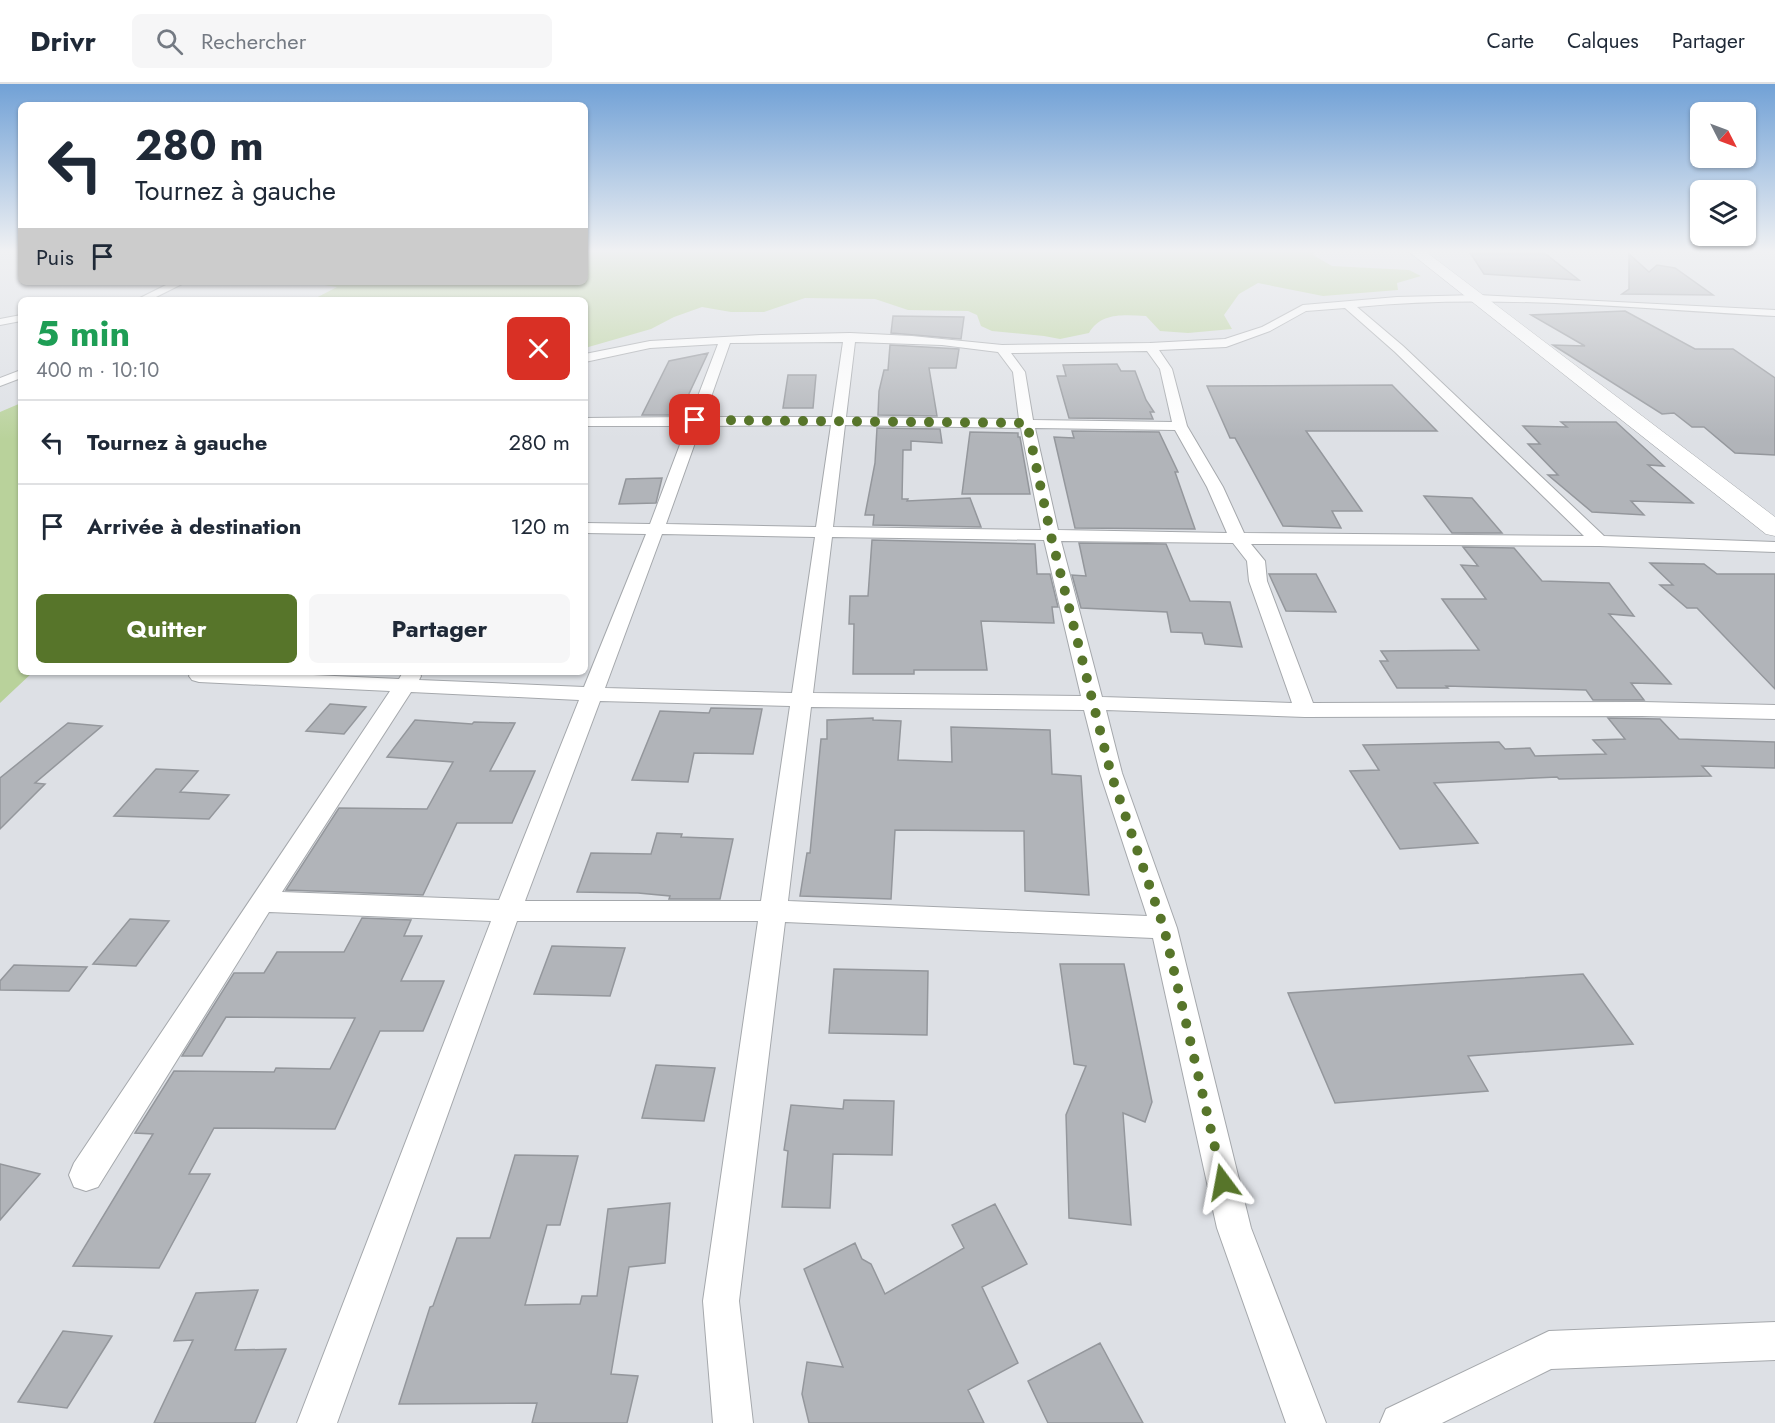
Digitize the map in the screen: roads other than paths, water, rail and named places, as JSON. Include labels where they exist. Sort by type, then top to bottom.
[{"type":"main road","points":[[1499,313],[1775,529]]},
{"type":"street","points":[[588,357],[651,343],[850,337],[907,338],[975,344],[1002,349],[1150,347],[1226,343],[1266,329],[1293,313]]},
{"type":"street","points":[[1358,313],[1399,350],[1599,541]]},
{"type":"street","points":[[0,322],[18,319]]},
{"type":"street","points":[[0,330],[18,332]]},
{"type":"street","points":[[733,1423],[721,1301],[850,337]]},
{"type":"street","points":[[316,1423],[508,911],[656,529],[725,340]]},
{"type":"street","points":[[1150,347],[1166,369],[1180,426],[1215,487],[1238,538],[1256,561],[1258,581],[1305,710]]},
{"type":"street","points":[[1002,349],[1019,372],[1027,423],[1051,536],[1111,774],[1164,928],[1234,1228],[1306,1423]]},
{"type":"street","points":[[0,382],[18,375]]},
{"type":"street","points":[[588,422],[695,420],[1180,426]]},
{"type":"street","points":[[588,528],[1404,541],[1599,541],[1775,546]]},
{"type":"street","points":[[199,676],[409,679],[591,694],[800,700],[1093,703],[1305,710],[1642,709],[1775,712]]},
{"type":"street","points":[[86,1175],[262,901],[409,679]]},
{"type":"street","points":[[262,901],[508,911],[774,911],[1164,928]]},
{"type":"street","points":[[1400,1423],[1549,1350],[1775,1341]]}]
